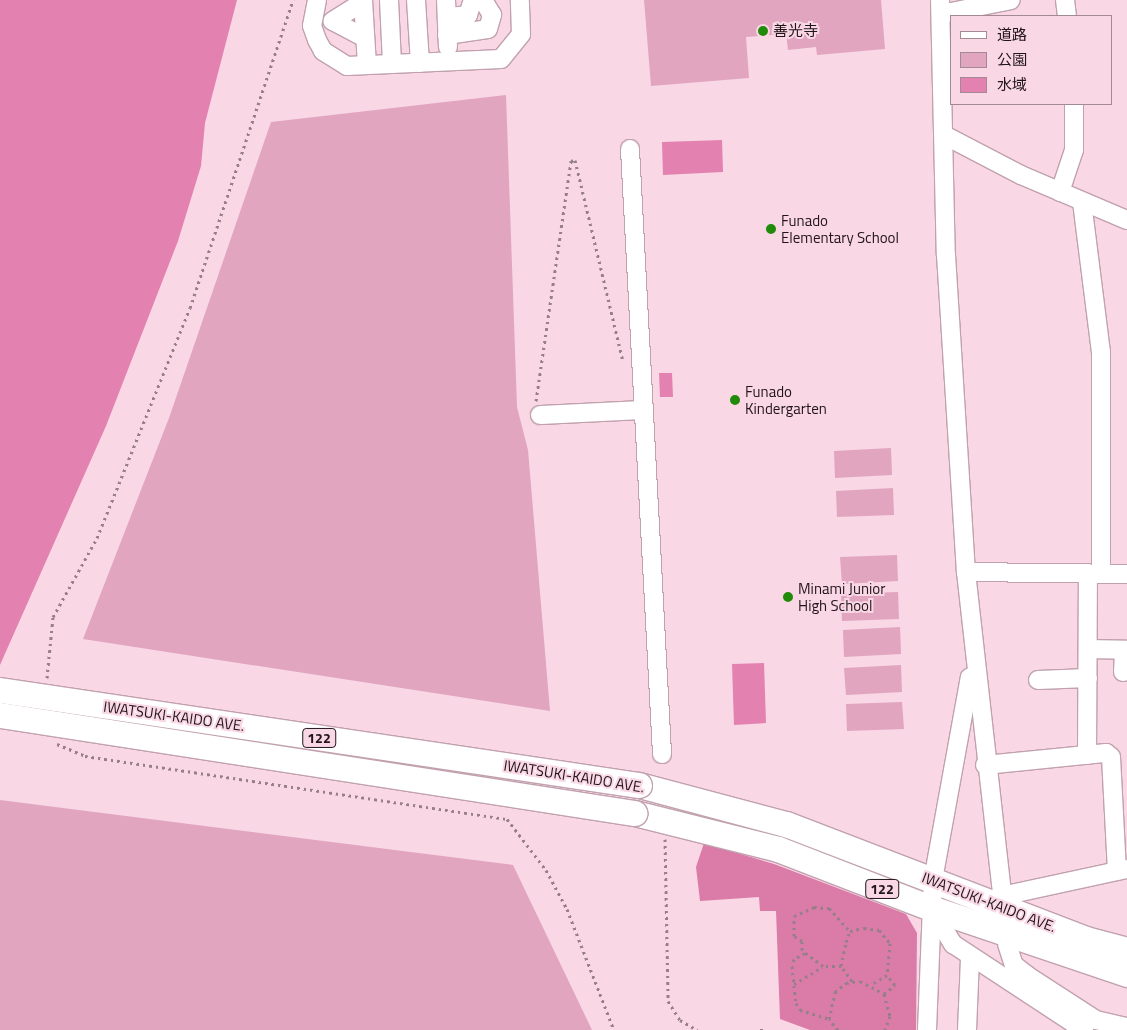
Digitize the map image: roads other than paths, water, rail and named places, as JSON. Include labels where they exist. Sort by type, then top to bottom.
[{"type":"highway","name":"IWATSUKI-KAIDO AVE.","points":[[0,690],[638,785],[786,824],[1086,939],[1127,950]]},
{"type":"highway","name":"IWATSUKI-KAIDO AVE.","points":[[0,715],[634,813],[778,849],[931,908],[1127,974]]},
{"type":"street","points":[[316,0],[312,26],[323,52],[347,66],[501,59],[514,48],[521,34],[520,0]]},
{"type":"street","points":[[388,0],[392,64]]},
{"type":"street","points":[[416,0],[420,63]]},
{"type":"street","points":[[448,62],[446,9],[468,15],[473,0]]},
{"type":"street","points":[[447,35],[488,29],[492,15],[483,0]]},
{"type":"street","points":[[985,765],[1106,753],[1110,757],[1122,870],[1002,898],[985,765],[973,660],[966,572],[946,255],[946,136],[941,7],[1011,0]]},
{"type":"street","points":[[1065,0],[1068,15]]},
{"type":"street","points":[[363,1],[366,65]]},
{"type":"street","points":[[363,1],[333,21],[365,38]]},
{"type":"street","points":[[1060,192],[1074,150],[1074,105]]},
{"type":"street","points":[[946,136],[1060,192],[1127,220]]},
{"type":"street","points":[[630,149],[662,754]]},
{"type":"street","points":[[1082,202],[1101,352],[1095,574],[1088,649],[1087,755]]},
{"type":"street","points":[[538,409],[643,410]]},
{"type":"street","points":[[966,572],[1127,574]]},
{"type":"street","points":[[1088,649],[1126,650],[1123,672]]},
{"type":"street","points":[[927,1030],[933,880],[973,660]]},
{"type":"street","points":[[1038,680],[1088,678]]},
{"type":"street","points":[[931,908],[941,928],[970,956],[1084,1030]]},
{"type":"street","points":[[1007,944],[1014,965],[1028,976],[1096,1020],[1127,1027]]},
{"type":"street","points":[[966,1030],[970,956]]},
{"type":"water","points":[[0,0],[237,0],[205,123],[201,166],[178,241],[106,426],[0,665]]},
{"type":"water","points":[[722,140],[723,172],[663,175],[662,142]]},
{"type":"water","points":[[659,373],[672,373],[673,397],[660,397]]},
{"type":"water","points":[[764,663],[766,723],[734,725],[732,664]]},
{"type":"place","name":"善光寺","points":[[763,31]]},
{"type":"place","name":"Funado Elementary School","points":[[771,229]]},
{"type":"place","name":"Funado Kindergarten","points":[[735,400]]},
{"type":"place","name":"Minami Junior High School","points":[[788,597]]}]
